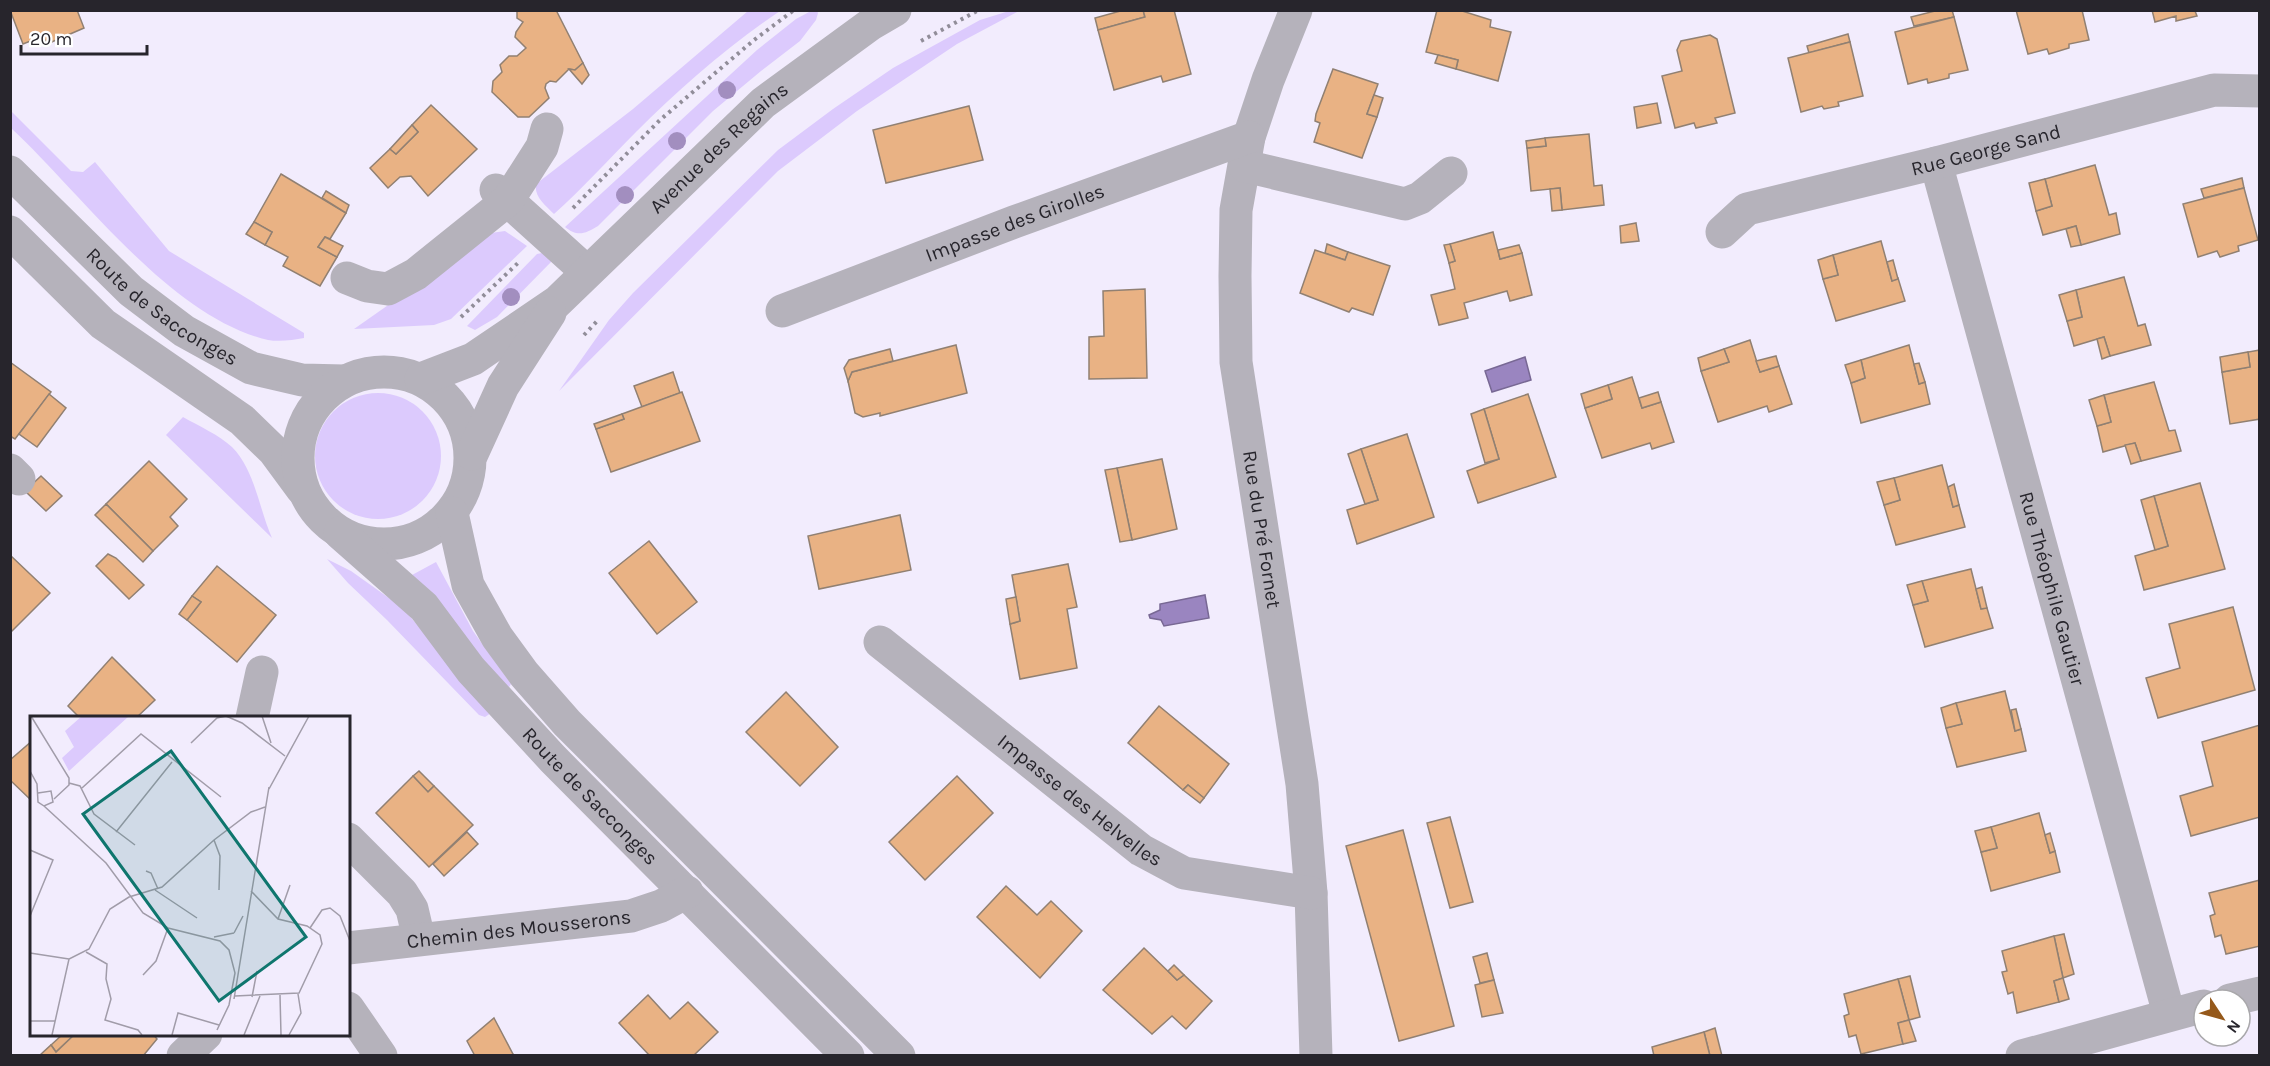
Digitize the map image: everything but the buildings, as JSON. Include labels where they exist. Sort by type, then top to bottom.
[{"type":"street","name":"Rue du Pré Fornet","points":[[1296,10],[1268,80],[1247,152],[1236,210],[1234,276],[1236,362],[1302,784],[1311,893],[1316,1056]]},
{"type":"street","name":"Avenue des Regains","points":[[421,379],[473,358],[557,302],[763,104],[876,15]]},
{"type":"street","name":"Rue George Sand","points":[[1722,232],[1747,209],[1936,163],[2214,90],[2259,91]]},
{"type":"street","points":[[347,278],[367,286],[388,289],[416,274],[502,195],[542,147],[547,129]]},
{"type":"street","points":[[1247,152],[1405,204],[1420,198],[1451,173]]},
{"type":"street","name":"Impasse des Girolles","points":[[782,311],[1014,222],[1247,152]]},
{"type":"street","name":"Rue Théophile Gautier","points":[[1936,163],[2169,1014]]},
{"type":"street","name":"Route de Sacconges","points":[[10,172],[131,291],[184,331],[251,368],[302,380],[344,381]]},
{"type":"street","points":[[502,195],[587,272]]},
{"type":"street","points":[[10,232],[103,324],[242,420],[274,451],[303,490],[318,515],[340,533],[369,544],[400,544],[429,533],[452,513],[467,485],[472,454],[465,423],[447,397],[421,379],[383,371],[344,381],[319,400],[303,427],[297,459],[303,490]]},
{"type":"street","name":"Avenue des Regains","points":[[472,454],[503,386],[557,302]]},
{"type":"street","name":"Route de Sacconges","points":[[452,513],[468,585],[497,637],[524,674],[567,723],[899,1056]]},
{"type":"street","name":"Route de Sacconges","points":[[340,533],[424,607],[471,670],[553,759],[849,1056]]},
{"type":"street","name":"Impasse des Helvelles","points":[[880,642],[1141,850],[1184,873],[1311,893]]},
{"type":"street","points":[[252,716],[262,672]]},
{"type":"street","points":[[350,842],[402,893],[412,909],[419,939]]},
{"type":"street","name":"Chemin des Mousserons","points":[[350,948],[631,916],[661,906],[687,892]]},
{"type":"street","points":[[2022,1056],[2192,1009]]},
{"type":"street","points":[[350,1011],[381,1056]]},
{"type":"street","points":[[183,1056],[205,1036]]},
{"type":"path","points":[[473,358],[445,333],[547,236],[660,120],[754,40],[794,10]]},
{"type":"path","points":[[913,45],[979,10]]},
{"type":"path","points":[[577,344],[600,318]]},
{"type":"shaded area","points":[[748,11],[780,11],[742,38],[687,84],[554,214],[544,204],[538,197],[536,184],[633,109]]},
{"type":"shaded area","points":[[811,11],[817,11],[816,20],[800,41],[713,111],[598,226],[581,233],[573,232],[565,227],[757,50],[796,19]]},
{"type":"shaded area","points":[[1009,11],[1019,11],[957,44],[857,111],[778,171],[559,391],[609,320],[633,293],[778,150],[893,68],[980,20]]},
{"type":"shaded area","points":[[11,111],[71,171],[83,172],[95,162],[169,251],[304,333],[304,338],[268,340],[232,327],[197,307],[130,250],[11,128]]},
{"type":"shaded area","points":[[505,231],[527,246],[451,319],[434,325],[354,329],[491,233]]},
{"type":"shaded area","points":[[542,253],[552,261],[497,317],[475,330],[467,326],[537,254]]},
{"type":"shaded area","points":[[1525,357],[1531,380],[1492,392],[1485,371]]},
{"type":"shaded area","points":[[378,393],[402,397],[423,411],[437,432],[441,456],[437,480],[423,501],[402,515],[378,519],[354,515],[333,501],[319,480],[315,456],[319,432],[333,411],[354,397]]},
{"type":"shaded area","points":[[183,417],[221,439],[240,456],[251,478],[272,538],[166,435]]},
{"type":"shaded area","points":[[327,559],[351,571],[403,608],[491,713],[485,717],[479,715]]},
{"type":"shaded area","points":[[436,562],[473,631],[511,684],[505,694],[412,575]]},
{"type":"shaded area","points":[[1205,595],[1209,618],[1164,626],[1161,620],[1150,618],[1149,615],[1160,610],[1160,604]]}]
